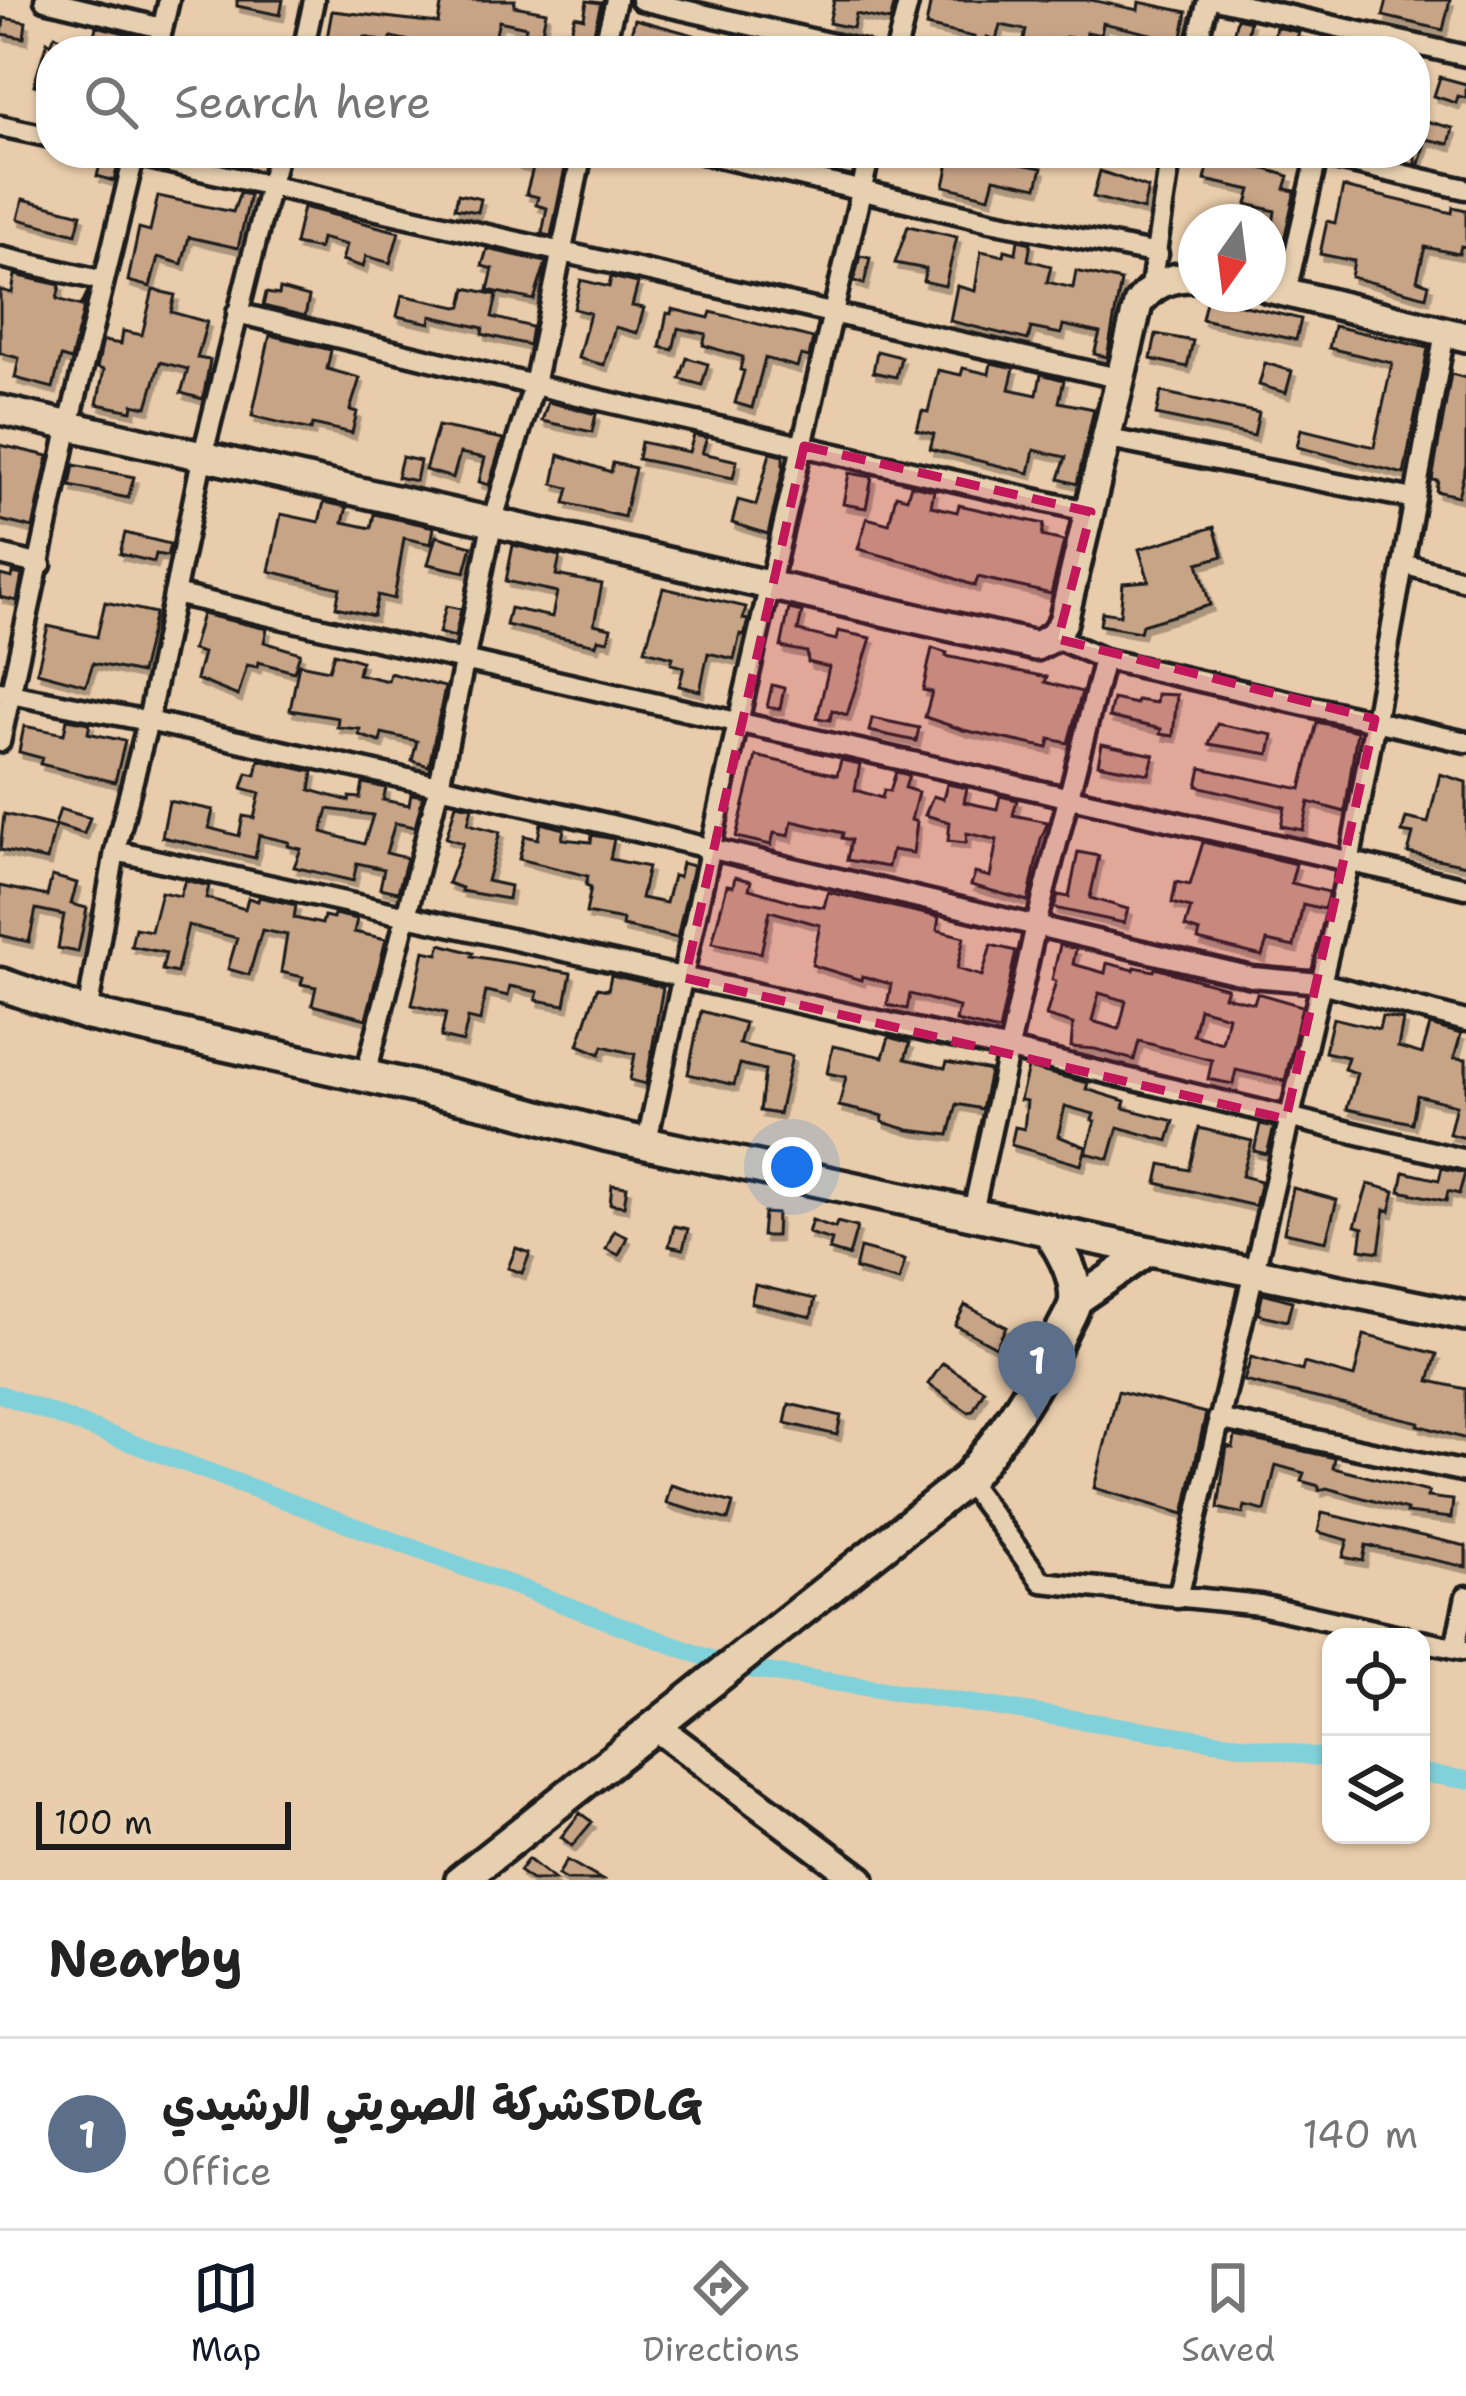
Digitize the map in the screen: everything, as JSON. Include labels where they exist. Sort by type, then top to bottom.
[{"type":"main road","points":[[0,985],[87,1014],[1048,1230],[1070,1272],[1075,1302],[1028,1396],[966,1480],[460,1880]]},
{"type":"street","points":[[45,0],[162,28]]},
{"type":"street","points":[[160,36],[169,0]]},
{"type":"street","points":[[306,36],[314,0]]},
{"type":"street","points":[[607,36],[616,0]]},
{"type":"street","points":[[641,0],[798,36]]},
{"type":"street","points":[[900,36],[909,0]]},
{"type":"street","points":[[1199,36],[1208,0]]},
{"type":"street","points":[[1220,0],[1374,36]]},
{"type":"street","points":[[1346,36],[1347,30]]},
{"type":"street","points":[[1430,48],[1466,56]]},
{"type":"street","points":[[0,126],[36,134]]},
{"type":"street","points":[[0,742],[5,693],[41,565],[129,168]]},
{"type":"street","points":[[192,168],[1122,379]]},
{"type":"street","points":[[87,1014],[115,851],[148,721],[203,454],[274,168]]},
{"type":"street","points":[[365,1078],[439,786],[493,519],[534,385],[579,168]]},
{"type":"street","points":[[766,168],[1158,254]]},
{"type":"street","points":[[647,1141],[866,168]]},
{"type":"street","points":[[0,410],[1036,646],[1053,637],[1063,622],[1138,304],[1151,286],[1169,168]]},
{"type":"street","points":[[1286,259],[1313,168]]},
{"type":"street","points":[[1378,168],[1466,188]]},
{"type":"street","points":[[0,257],[104,281]]},
{"type":"street","points":[[1151,286],[1178,277]]},
{"type":"street","points":[[1178,1598],[1350,859],[1414,499],[1455,335],[1286,292]]},
{"type":"street","points":[[237,313],[1091,512]]},
{"type":"street","points":[[1109,439],[1414,499]]},
{"type":"street","points":[[0,555],[41,565]]},
{"type":"street","points":[[1402,564],[1466,581]]},
{"type":"street","points":[[173,594],[1466,888]]},
{"type":"street","points":[[1053,637],[1104,658],[1466,742]]},
{"type":"street","points":[[973,1212],[1036,925],[1104,658]]},
{"type":"street","points":[[5,693],[439,786],[1252,976],[1321,983],[1466,1021]]},
{"type":"street","points":[[115,851],[1010,1050],[1466,1160]]},
{"type":"street","points":[[1048,1230],[1466,1316]]},
{"type":"street","points":[[1075,1302],[1147,1252]]},
{"type":"street","points":[[1218,1419],[1466,1472]]},
{"type":"street","points":[[966,1480],[1042,1582],[1260,1605],[1364,1628]]},
{"type":"street","points":[[1430,1643],[1460,1649],[1466,1595]]},
{"type":"street","points":[[655,1726],[852,1878]]},
{"type":"highlighted area","points":[[804,446],[1091,512],[1058,639],[1375,719],[1286,1119],[685,978]]},
{"type":"building","points":[[237,0],[283,0],[280,15],[237,6]]},
{"type":"building","points":[[442,0],[515,0],[514,6],[546,12],[542,32],[555,36],[524,36],[526,27],[499,21],[496,36],[327,36],[332,11],[438,23]]},
{"type":"building","points":[[834,0],[895,2],[890,21],[856,14],[853,28],[829,23]]},
{"type":"building","points":[[931,0],[1091,0],[1138,10],[1139,2],[1187,12],[1182,36],[1159,36],[1103,23],[1101,35],[1087,32],[1087,36],[1025,36],[1026,30],[1000,25],[997,36],[970,36],[926,26]]},
{"type":"building","points":[[1387,0],[1450,0],[1443,30],[1383,16]]},
{"type":"building","points":[[587,1],[601,3],[593,36],[570,34],[575,16],[584,18]]},
{"type":"building","points":[[4,18],[26,22],[24,38],[2,34]]},
{"type":"building","points":[[1237,18],[1250,21],[1247,36],[1233,36]]},
{"type":"building","points":[[635,19],[694,35],[694,36],[630,36]]},
{"type":"building","points":[[96,26],[137,36],[94,36]]},
{"type":"building","points":[[1276,27],[1299,32],[1298,36],[1274,36]]},
{"type":"building","points":[[1440,77],[1466,84],[1466,98],[1458,96],[1456,103],[1434,96]]},
{"type":"building","points":[[1430,122],[1453,128],[1449,144],[1430,140]]},
{"type":"building","points":[[99,168],[117,168],[114,181],[97,176]]},
{"type":"building","points":[[533,168],[565,168],[551,236],[542,234],[547,208],[536,205],[538,197],[526,194]]},
{"type":"building","points":[[948,168],[1042,168],[1037,187],[994,178],[989,197],[944,186]]},
{"type":"building","points":[[1208,168],[1262,168],[1289,176],[1285,189],[1295,191],[1286,231],[1286,204],[1247,204],[1251,190],[1205,180]]},
{"type":"building","points":[[1100,171],[1148,188],[1143,210],[1093,197]]},
{"type":"building","points":[[1343,187],[1452,213],[1453,207],[1466,210],[1466,247],[1461,246],[1459,254],[1425,247],[1417,280],[1429,284],[1426,297],[1351,277],[1354,261],[1320,254],[1327,221],[1335,223]]},
{"type":"building","points":[[240,193],[250,195],[238,248],[189,237],[182,264],[158,257],[150,287],[128,281],[139,228],[150,231],[158,196],[233,212]]},
{"type":"building","points":[[458,194],[481,199],[478,212],[455,208]]},
{"type":"building","points":[[23,199],[81,214],[76,234],[18,219]]},
{"type":"building","points":[[303,207],[399,232],[390,263],[366,256],[363,267],[342,260],[347,245],[321,238],[319,249],[295,244]]},
{"type":"building","points":[[908,226],[957,237],[945,286],[923,281],[926,269],[895,263]]},
{"type":"building","points":[[1018,240],[1031,243],[1028,260],[1051,266],[1047,282],[1073,288],[1076,271],[1121,281],[1107,357],[1094,354],[1100,333],[1063,325],[1061,334],[1031,328],[1028,340],[950,321],[957,286],[975,291],[981,251],[1004,256],[1005,250],[1016,253]]},
{"type":"building","points":[[487,249],[546,262],[534,300],[488,290],[493,269],[482,266]]},
{"type":"building","points":[[860,256],[870,258],[864,284],[854,281]]},
{"type":"building","points":[[15,275],[60,285],[57,299],[81,306],[88,291],[71,360],[61,357],[53,388],[15,378],[19,358],[0,353],[0,290],[12,293]]},
{"type":"building","points":[[611,277],[638,283],[632,306],[644,308],[637,333],[615,327],[604,365],[578,358],[590,313],[574,309],[581,280],[609,287]]},
{"type":"building","points":[[466,288],[497,295],[492,317],[532,327],[529,345],[431,316],[430,323],[397,316],[402,295],[457,307],[462,306]]},
{"type":"building","points":[[280,289],[309,297],[305,316],[263,306],[266,293],[279,295]]},
{"type":"building","points":[[153,290],[175,295],[171,312],[207,322],[197,358],[210,360],[203,399],[181,393],[188,369],[160,362],[147,407],[133,404],[132,411],[97,404],[104,370],[97,368],[103,341],[121,344],[123,331],[142,335]]},
{"type":"building","points":[[672,309],[709,318],[711,312],[813,338],[809,357],[801,355],[797,367],[765,358],[752,408],[735,403],[743,357],[703,345],[706,334],[678,328],[673,350],[660,347]]},
{"type":"building","points":[[1204,312],[1271,312],[1301,319],[1296,340],[1202,319]]},
{"type":"building","points":[[1334,326],[1428,348],[1404,474],[1297,447],[1301,429],[1374,447],[1392,363],[1329,348]]},
{"type":"building","points":[[1156,334],[1193,341],[1187,367],[1151,359]]},
{"type":"building","points":[[270,335],[331,350],[327,369],[360,378],[350,410],[357,412],[352,433],[313,424],[311,430],[252,416]]},
{"type":"building","points":[[877,351],[901,357],[896,377],[873,372]]},
{"type":"building","points":[[687,358],[708,364],[702,385],[680,379]]},
{"type":"building","points":[[991,363],[1014,368],[1009,389],[1037,395],[1041,374],[1064,380],[1059,402],[1094,409],[1077,484],[1059,479],[1066,457],[1034,450],[1029,473],[930,449],[934,434],[917,430],[922,411],[928,412],[938,370],[961,375],[963,368],[989,374]]},
{"type":"building","points":[[1265,363],[1292,371],[1286,393],[1259,385]]},
{"type":"building","points":[[1451,374],[1466,378],[1466,465],[1458,496],[1436,491],[1438,481],[1432,480]]},
{"type":"building","points":[[1161,392],[1259,413],[1254,436],[1156,415]]},
{"type":"building","points":[[548,402],[596,414],[592,432],[542,421]]},
{"type":"building","points":[[438,426],[503,439],[489,485],[479,482],[485,458],[460,453],[453,478],[425,470]]},
{"type":"building","points":[[694,435],[707,438],[702,453],[737,461],[733,478],[638,459],[641,442],[689,452]]},
{"type":"building","points":[[0,445],[48,456],[33,528],[0,520]]},
{"type":"building","points":[[770,453],[783,456],[783,469],[768,534],[732,523],[738,500],[756,505]]},
{"type":"building","points":[[559,455],[611,472],[613,463],[635,468],[624,517],[565,503],[569,488],[553,484]]},
{"type":"building","points":[[402,457],[420,461],[416,481],[397,477]]},
{"type":"building","points":[[74,465],[134,477],[128,498],[70,486]]},
{"type":"building","points":[[849,473],[872,477],[866,508],[843,504]]},
{"type":"building","points":[[911,485],[934,490],[931,506],[957,512],[959,505],[1044,524],[1042,536],[1064,541],[1051,594],[978,577],[975,586],[858,549],[867,518],[889,524],[896,495],[907,498]]},
{"type":"building","points":[[324,502],[347,507],[343,522],[371,528],[374,514],[434,527],[431,544],[404,538],[394,599],[378,595],[373,616],[336,607],[340,588],[269,571],[281,514],[319,522]]},
{"type":"building","points":[[1214,527],[1223,556],[1198,563],[1210,605],[1142,625],[1140,632],[1100,625],[1102,612],[1120,615],[1123,583],[1149,581],[1139,549]]},
{"type":"building","points":[[125,533],[170,544],[167,556],[156,554],[154,562],[120,554]]},
{"type":"building","points":[[436,536],[472,546],[465,572],[428,564]]},
{"type":"building","points":[[513,545],[560,556],[556,575],[602,584],[594,624],[611,628],[608,641],[598,639],[596,645],[506,625],[510,608],[552,617],[557,592],[506,581]]},
{"type":"building","points":[[13,573],[22,575],[17,601],[0,597],[0,575],[12,578]]},
{"type":"building","points":[[663,588],[746,607],[743,619],[748,620],[734,659],[708,653],[700,691],[679,686],[684,667],[671,664],[673,657],[645,650]]},
{"type":"building","points":[[105,602],[155,613],[141,673],[93,663],[86,685],[37,672],[48,626],[97,637]]},
{"type":"building","points":[[446,606],[461,609],[455,637],[439,633]]},
{"type":"building","points":[[789,609],[802,612],[798,631],[836,640],[838,631],[871,638],[847,715],[832,710],[830,720],[817,718],[829,667],[808,662],[807,652],[781,647]]},
{"type":"building","points":[[202,614],[267,629],[264,642],[300,653],[294,672],[258,662],[257,667],[247,665],[238,696],[196,679],[203,653],[192,650]]},
{"type":"building","points":[[932,648],[946,656],[1047,677],[1045,682],[1082,692],[1068,743],[1050,739],[1048,748],[925,717],[932,692],[923,690]]},
{"type":"building","points":[[334,653],[361,661],[358,674],[388,681],[390,673],[445,687],[429,766],[412,761],[417,741],[382,733],[380,742],[359,735],[360,729],[337,727],[338,718],[290,710],[299,664],[329,670]]},
{"type":"building","points":[[772,685],[784,688],[780,709],[767,707]]},
{"type":"building","points":[[1157,694],[1177,695],[1173,736],[1109,717],[1113,699],[1156,703]]},
{"type":"building","points":[[872,718],[919,728],[916,741],[869,731]]},
{"type":"building","points":[[67,719],[90,723],[88,733],[125,741],[115,782],[40,764],[42,758],[19,752],[24,726],[64,734]]},
{"type":"building","points":[[1317,722],[1357,731],[1345,812],[1309,802],[1303,830],[1281,826],[1285,807],[1197,786],[1201,768],[1301,789]]},
{"type":"building","points":[[1217,724],[1273,735],[1269,754],[1209,744]]},
{"type":"building","points":[[1102,744],[1154,755],[1149,774],[1098,764]]},
{"type":"building","points":[[756,756],[837,775],[841,760],[860,764],[855,790],[882,798],[884,790],[890,791],[896,772],[909,775],[905,788],[918,792],[911,820],[917,822],[913,853],[892,850],[888,867],[847,860],[851,840],[842,838],[843,833],[792,821],[789,836],[774,833],[771,845],[736,837]]},
{"type":"building","points":[[259,760],[313,772],[310,790],[349,801],[360,798],[363,783],[386,788],[383,800],[409,805],[411,794],[423,796],[415,827],[395,823],[386,853],[407,858],[398,892],[380,888],[384,869],[357,863],[353,881],[294,867],[301,849],[259,835],[255,858],[162,837],[169,801],[213,810],[209,828],[239,836],[243,816],[254,818],[260,793],[242,788],[247,773],[256,775]],"holes":[[[328,809],[373,815],[364,844],[322,832]]]},
{"type":"building","points":[[1440,774],[1466,782],[1466,865],[1408,853],[1413,834],[1402,832],[1406,818],[1428,823]]},
{"type":"building","points":[[947,784],[967,788],[964,802],[997,809],[1000,796],[1017,800],[1013,815],[1048,822],[1028,901],[971,885],[975,873],[990,877],[997,840],[967,833],[966,843],[948,841],[950,822],[925,815],[933,796],[943,799]]},
{"type":"building","points":[[456,804],[472,807],[468,824],[500,832],[487,881],[510,886],[508,899],[461,891],[448,883],[463,843],[446,838]]},
{"type":"building","points":[[60,809],[90,818],[84,834],[55,825]]},
{"type":"building","points":[[4,814],[55,826],[47,860],[0,850]]},
{"type":"building","points":[[541,823],[564,829],[562,839],[591,842],[592,835],[614,839],[610,859],[648,867],[641,898],[666,903],[682,863],[693,866],[677,938],[586,913],[588,876],[519,859],[525,836],[538,839]]},
{"type":"building","points":[[1203,842],[1296,864],[1291,883],[1329,892],[1324,909],[1303,904],[1294,947],[1267,941],[1262,956],[1198,940],[1200,932],[1185,927],[1191,908],[1172,903],[1176,882],[1190,885]]},
{"type":"building","points":[[1078,852],[1099,856],[1090,898],[1128,909],[1124,923],[1054,908],[1058,895],[1069,897]]},
{"type":"building","points":[[52,876],[77,883],[71,904],[87,908],[78,952],[58,948],[64,915],[36,909],[29,942],[0,935],[0,886],[47,896]]},
{"type":"building","points":[[735,877],[751,881],[749,889],[798,903],[824,907],[828,892],[939,917],[937,930],[964,937],[957,969],[982,976],[991,945],[1016,951],[999,1031],[956,1021],[959,1007],[910,994],[907,1009],[887,1005],[891,984],[812,965],[820,925],[770,911],[761,953],[712,943],[727,885],[733,886]]},
{"type":"building","points":[[185,880],[209,886],[206,898],[245,909],[248,898],[258,901],[259,897],[296,905],[294,918],[322,924],[324,916],[333,918],[334,914],[357,919],[354,932],[386,939],[366,1019],[312,1005],[316,987],[301,984],[303,977],[281,972],[287,935],[262,930],[249,975],[228,969],[237,938],[188,925],[177,973],[162,970],[166,953],[131,946],[135,928],[151,931],[161,892],[180,896]]},
{"type":"building","points":[[441,944],[472,956],[571,973],[565,1005],[536,1000],[538,992],[510,986],[508,996],[486,991],[480,1021],[468,1018],[463,1042],[441,1037],[446,1013],[412,1005],[424,951],[438,954]]},
{"type":"building","points":[[1060,945],[1076,949],[1073,964],[1105,973],[1107,963],[1134,970],[1155,968],[1227,988],[1224,996],[1254,1003],[1257,993],[1302,1006],[1285,1081],[1236,1070],[1233,1084],[1208,1079],[1212,1060],[1139,1041],[1134,1060],[1071,1047],[1073,1024],[1046,1016],[1056,981],[1052,980]],"holes":[[[1099,993],[1126,1001],[1119,1029],[1092,1021]],[[1199,1008],[1228,1016],[1222,1043],[1193,1035]]]},
{"type":"building","points":[[611,975],[663,987],[646,1084],[630,1080],[635,1054],[603,1046],[600,1054],[578,1045],[597,988],[608,990]]},
{"type":"building","points":[[701,1011],[745,1023],[739,1044],[792,1056],[779,1114],[760,1111],[765,1070],[740,1064],[734,1085],[688,1074]]},
{"type":"building","points":[[1382,1016],[1403,1020],[1398,1047],[1422,1054],[1430,1025],[1461,1034],[1454,1058],[1466,1059],[1466,1138],[1449,1134],[1456,1105],[1417,1095],[1412,1123],[1347,1109],[1357,1073],[1344,1069],[1348,1057],[1325,1052],[1333,1018],[1379,1029]]},
{"type":"building","points":[[889,1037],[910,1043],[905,1059],[990,1071],[982,1109],[957,1104],[949,1135],[909,1130],[882,1122],[883,1116],[839,1106],[846,1077],[827,1073],[833,1046],[883,1057]]},
{"type":"building","points":[[1028,1068],[1088,1083],[1086,1089],[1125,1101],[1123,1108],[1174,1121],[1168,1141],[1118,1127],[1109,1159],[1086,1153],[1094,1114],[1065,1106],[1058,1136],[1086,1147],[1081,1165],[1011,1145],[1015,1127],[1024,1129],[1027,1101],[1020,1100]]},
{"type":"building","points":[[1260,1124],[1274,1127],[1267,1154],[1254,1151]]},
{"type":"building","points":[[1199,1128],[1252,1141],[1242,1176],[1261,1181],[1255,1206],[1157,1183],[1161,1164],[1189,1170]]},
{"type":"building","points":[[1442,1168],[1465,1173],[1459,1194],[1448,1191],[1446,1201],[1400,1191],[1404,1172],[1439,1180]]},
{"type":"building","points":[[1368,1184],[1395,1191],[1390,1211],[1385,1209],[1379,1252],[1360,1249],[1363,1228],[1355,1226]]},
{"type":"building","points":[[612,1185],[627,1187],[624,1206],[610,1204]]},
{"type":"building","points":[[1293,1188],[1337,1200],[1326,1241],[1284,1232]]},
{"type":"building","points":[[764,1213],[777,1214],[776,1236],[762,1236]]},
{"type":"building","points":[[812,1220],[835,1228],[837,1222],[857,1227],[849,1256],[829,1250],[832,1240],[808,1233]]},
{"type":"building","points":[[674,1226],[688,1229],[683,1249],[669,1246]]},
{"type":"building","points":[[614,1231],[627,1237],[619,1255],[606,1249]]},
{"type":"building","points":[[516,1248],[530,1253],[522,1273],[508,1268]]},
{"type":"building","points":[[860,1248],[905,1260],[899,1281],[855,1269]]},
{"type":"building","points":[[755,1285],[815,1299],[811,1317],[751,1303]]},
{"type":"building","points":[[1263,1293],[1292,1301],[1287,1321],[1258,1314]]},
{"type":"building","points":[[965,1305],[1006,1327],[996,1347],[955,1325]]},
{"type":"building","points":[[1364,1335],[1437,1354],[1429,1381],[1466,1389],[1466,1439],[1419,1422],[1244,1381],[1251,1357],[1302,1371],[1304,1363],[1354,1377]]},
{"type":"building","points":[[943,1363],[984,1390],[973,1411],[928,1384]]},
{"type":"building","points":[[1118,1391],[1206,1413],[1184,1514],[1094,1488]]},
{"type":"building","points":[[789,1404],[841,1416],[837,1435],[785,1423]]},
{"type":"building","points":[[1235,1436],[1335,1458],[1333,1468],[1429,1492],[1427,1497],[1453,1500],[1451,1518],[1406,1513],[1327,1488],[1319,1490],[1301,1481],[1304,1473],[1276,1465],[1265,1511],[1245,1506],[1243,1514],[1218,1508],[1227,1446],[1233,1448]]},
{"type":"building","points":[[671,1485],[733,1503],[728,1520],[666,1503]]},
{"type":"building","points":[[1322,1513],[1466,1546],[1466,1567],[1366,1545],[1363,1561],[1343,1557],[1348,1540],[1318,1532]]},
{"type":"building","points":[[580,1813],[592,1822],[572,1846],[561,1837]]},
{"type":"building","points":[[528,1859],[555,1880],[531,1880],[519,1871]]},
{"type":"building","points":[[567,1860],[602,1880],[567,1880],[558,1875]]},
{"type":"waterway","points":[[0,1394],[729,1666],[1322,1758]]},
{"type":"waterway","points":[[1430,1774],[1466,1780]]},
{"type":"place","name":"شركة الصويتي الرشيديSDLG","points":[[1037,1420]]}]
